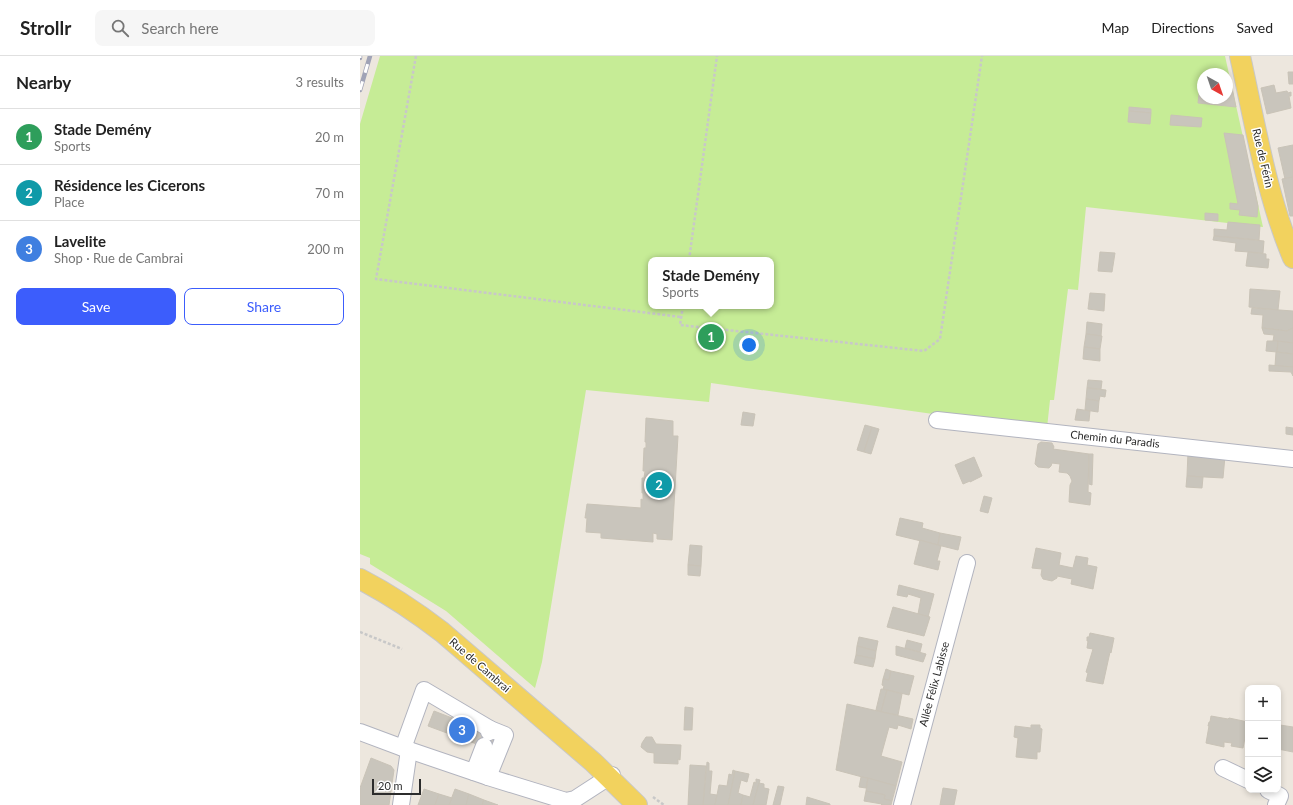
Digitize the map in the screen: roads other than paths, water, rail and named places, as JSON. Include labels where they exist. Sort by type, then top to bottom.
[{"type":"main road","name":"Rue de Férin","points":[[1240,56],[1271,195],[1281,229],[1293,258]]},
{"type":"main road","name":"Rue de Cambrai","points":[[360,579],[383,592],[442,632],[593,762],[651,805]]},
{"type":"main road","name":"Rue de Cambrai","points":[[610,776],[637,805]]},
{"type":"street","name":"Chemin du Paradis","points":[[937,420],[1293,459]]},
{"type":"street","name":"Allée Félix Labisse","points":[[902,805],[967,563]]},
{"type":"street","points":[[401,805],[406,749],[424,690],[488,736],[505,735],[481,775]]},
{"type":"street","points":[[360,732],[481,775],[566,802],[575,799],[610,776]]},
{"type":"street","points":[[481,775],[488,736]]},
{"type":"street","points":[[1223,768],[1245,779]]},
{"type":"street","points":[[1274,793],[1280,796],[1276,805]]},
{"type":"railway","points":[[360,90],[370,56]]},
{"type":"place","name":"Stade Demény","points":[[711,337]]},
{"type":"place","name":"Résidence les Cicerons","points":[[659,485]]},
{"type":"place","name":"Lavelite","points":[[462,730]]}]
